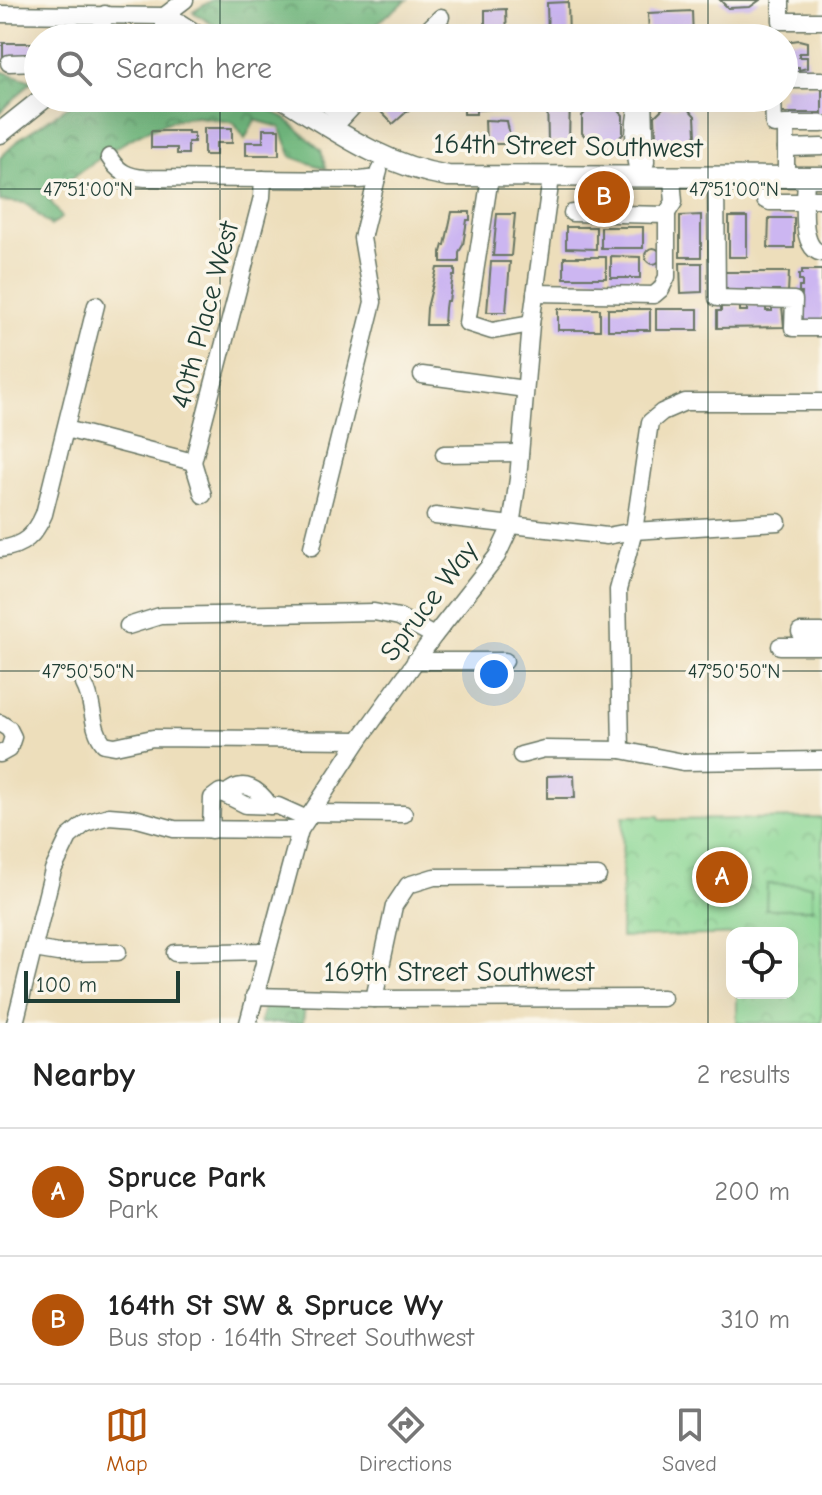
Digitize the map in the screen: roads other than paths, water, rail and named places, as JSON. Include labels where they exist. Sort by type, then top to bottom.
[{"type":"main road","points":[[0,133],[26,112]]},
{"type":"main road","name":"164th Street Southwest","points":[[314,112],[338,123],[380,168],[448,176],[490,177],[805,177]]},
{"type":"street","points":[[164,16],[185,0]]},
{"type":"street","points":[[781,0],[781,21],[822,21]]},
{"type":"street","points":[[0,14],[164,16],[179,24]]},
{"type":"street","points":[[103,24],[105,14]]},
{"type":"street","points":[[164,16],[164,24]]},
{"type":"street","points":[[434,24],[441,17]]},
{"type":"street","points":[[9,63],[24,62]]},
{"type":"street","points":[[798,80],[822,80]]},
{"type":"street","points":[[330,112],[338,123],[348,112]]},
{"type":"street","points":[[640,178],[646,162],[643,112]]},
{"type":"street","points":[[774,112],[774,125],[822,124]]},
{"type":"street","points":[[786,124],[786,148],[805,177],[811,200],[806,238],[810,247],[822,253]]},
{"type":"street","points":[[786,148],[822,147]]},
{"type":"street","points":[[109,157],[120,171],[135,178],[360,180],[380,168]]},
{"type":"street","points":[[312,547],[373,302],[362,238],[380,168]]},
{"type":"street","points":[[490,177],[467,323],[492,331],[531,324]]},
{"type":"street","name":"Spruce Way","points":[[248,1023],[266,951],[306,821],[415,661],[497,556],[511,526],[531,324],[551,178]]},
{"type":"street","points":[[716,178],[717,298],[794,300],[793,328],[822,328]]},
{"type":"street","points":[[763,178],[765,200],[811,200]]},
{"type":"street","name":"40th Place West","points":[[193,462],[262,197],[263,179]]},
{"type":"street","points":[[535,293],[654,295],[667,277],[667,215],[674,202],[672,179]]},
{"type":"street","points":[[572,213],[667,215]]},
{"type":"street","points":[[0,549],[21,544],[31,537],[44,514],[96,305]]},
{"type":"street","points":[[422,375],[525,389]]},
{"type":"street","points":[[621,750],[618,590],[634,531],[650,422],[662,412],[685,402],[822,402]]},
{"type":"street","points":[[66,429],[193,462],[203,495]]},
{"type":"street","points":[[444,454],[520,453]]},
{"type":"street","points":[[435,516],[607,536],[634,531],[778,522]]},
{"type":"street","points":[[128,626],[160,616],[374,612],[399,617],[434,636]]},
{"type":"street","points":[[800,632],[822,632]]},
{"type":"street","points":[[780,646],[822,646]]},
{"type":"street","points":[[415,661],[505,661]]},
{"type":"street","points":[[84,684],[89,692],[97,736],[104,744],[115,746],[153,738],[359,740]]},
{"type":"street","points":[[0,723],[9,729],[13,741],[9,749],[0,754]]},
{"type":"street","points":[[521,755],[544,749],[621,750],[683,762],[822,760]]},
{"type":"street","points":[[211,830],[212,798],[216,793],[226,794],[246,805],[278,806],[306,821]]},
{"type":"street","points":[[15,1023],[53,870],[69,837],[86,823],[109,816],[134,818],[174,829],[211,830],[404,814]]},
{"type":"street","points":[[374,999],[394,906],[408,885],[434,877],[598,876]]},
{"type":"street","points":[[34,949],[58,953],[118,952]]},
{"type":"street","points":[[175,953],[266,951]]},
{"type":"street","name":"169th Street Southwest","points":[[254,996],[374,999],[663,998]]},
{"type":"place","name":"164th St SW & Spruce Wy","points":[[604,197]]},
{"type":"place","name":"Spruce Park","points":[[722,877]]}]
